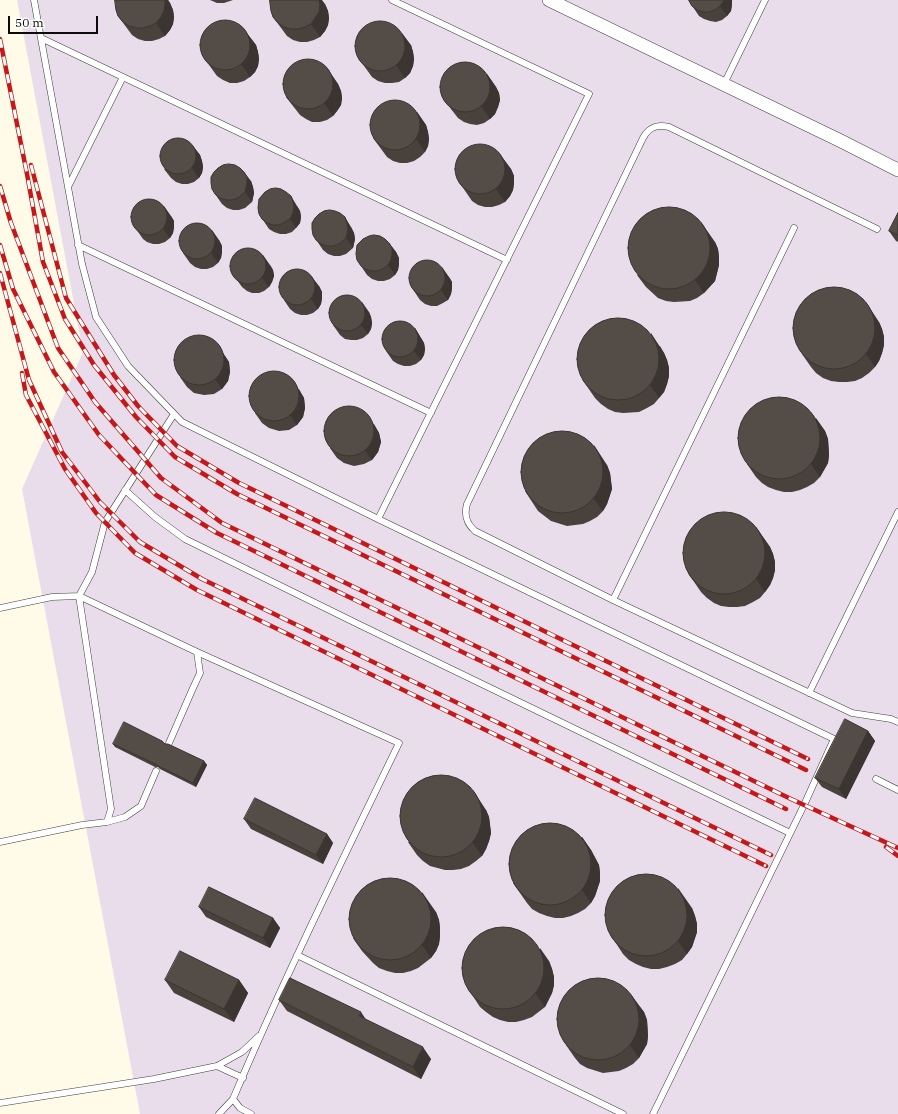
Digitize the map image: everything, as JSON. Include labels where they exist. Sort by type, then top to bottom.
[{"type":"street","points":[[549,0],[898,170]]},
{"type":"lane","points":[[34,0],[78,245],[96,317],[128,366],[182,422],[378,519],[834,739],[790,833],[653,1114]]},
{"type":"lane","points":[[378,519],[589,94],[392,0]]},
{"type":"lane","points":[[724,84],[765,0]]},
{"type":"lane","points":[[41,38],[506,260]]},
{"type":"lane","points":[[68,187],[123,77]]},
{"type":"lane","points":[[876,229],[669,127],[663,125],[651,128],[646,133],[466,510],[465,516],[470,527],[475,530],[613,600],[852,713],[891,719],[898,722]]},
{"type":"lane","points":[[613,600],[794,228]]},
{"type":"lane","points":[[78,245],[431,413]]},
{"type":"lane","points":[[107,822],[111,809],[79,596],[92,572],[105,522],[174,414]]},
{"type":"lane","points":[[125,490],[155,517],[185,539],[367,629],[790,833]]},
{"type":"lane","points":[[809,693],[898,512]]},
{"type":"lane","points":[[0,608],[52,597],[79,596],[197,652],[399,742],[297,955],[233,1099],[219,1114]]},
{"type":"lane","points":[[169,743],[200,673],[197,652]]},
{"type":"lane","points":[[0,842],[82,825],[107,822],[125,817],[141,806],[156,771]]},
{"type":"lane","points":[[876,779],[898,790]]},
{"type":"lane","points":[[297,955],[623,1114]]},
{"type":"lane","points":[[0,1104],[154,1079],[217,1066],[242,1052],[261,1034]]},
{"type":"lane","points":[[217,1066],[242,1078]]},
{"type":"lane","points":[[233,1099],[240,1108],[251,1114]]},
{"type":"shaded area","points":[[17,0],[898,0],[898,1114],[140,1114],[22,489],[83,352]]},
{"type":"building","points":[[115,0],[165,0],[164,11],[156,23],[143,28],[136,28],[123,22],[118,16]]},
{"type":"building","points":[[270,0],[319,0],[319,12],[311,24],[298,29],[291,29],[278,23],[273,17]]},
{"type":"building","points":[[689,0],[724,0],[715,10],[703,12],[692,6]]},
{"type":"building","points":[[225,20],[235,22],[243,27],[248,35],[250,45],[248,55],[243,63],[235,68],[225,70],[215,68],[207,63],[202,55],[200,45],[202,35],[207,27],[215,22]]},
{"type":"building","points":[[380,21],[390,23],[398,28],[403,36],[405,46],[403,56],[398,64],[390,69],[380,71],[370,69],[362,64],[357,56],[355,46],[357,36],[362,28],[370,23]]},
{"type":"building","points":[[308,59],[318,61],[326,66],[331,74],[333,84],[331,94],[326,102],[318,107],[308,109],[298,107],[290,102],[285,94],[283,84],[285,74],[290,66],[298,61]]},
{"type":"building","points":[[465,62],[475,64],[483,69],[488,77],[490,87],[488,97],[483,105],[475,110],[465,112],[455,110],[447,105],[442,97],[440,87],[442,77],[447,69],[455,64]]},
{"type":"building","points":[[395,100],[405,102],[413,107],[418,115],[420,125],[418,135],[413,143],[405,148],[395,150],[385,148],[377,143],[372,135],[370,125],[372,115],[377,107],[385,102]]},
{"type":"building","points":[[182,138],[191,143],[195,149],[195,163],[191,169],[182,174],[174,174],[165,169],[161,163],[160,152],[165,143],[171,139]]},
{"type":"building","points":[[480,144],[490,146],[498,151],[503,159],[505,169],[503,179],[498,187],[490,192],[480,194],[470,192],[462,187],[457,179],[455,169],[457,159],[462,151],[470,146]]},
{"type":"building","points":[[229,164],[235,165],[244,172],[247,177],[247,183],[245,192],[238,198],[226,200],[215,194],[212,189],[211,177],[218,168]]},
{"type":"building","points":[[276,188],[281,189],[291,196],[294,207],[290,219],[279,225],[273,225],[262,219],[258,208],[259,199],[265,192]]},
{"type":"building","points":[[153,199],[162,204],[166,210],[166,224],[162,230],[153,235],[145,235],[136,230],[132,224],[131,213],[136,204],[142,200]]},
{"type":"building","points":[[669,207],[685,210],[698,219],[707,232],[710,248],[707,264],[698,277],[685,286],[669,289],[653,286],[640,277],[631,264],[628,248],[631,232],[640,219],[653,210]]},
{"type":"building","points":[[330,210],[340,213],[345,217],[348,229],[346,238],[339,244],[327,246],[316,240],[313,235],[312,223],[319,214]]},
{"type":"building","points":[[898,213],[898,235],[889,231]]},
{"type":"building","points":[[201,223],[210,228],[214,234],[214,248],[210,254],[201,259],[193,259],[184,254],[180,248],[179,237],[184,228],[190,224]]},
{"type":"building","points":[[374,235],[380,236],[389,243],[392,248],[392,254],[388,265],[383,269],[371,271],[361,266],[357,260],[356,254],[357,245],[363,239]]},
{"type":"building","points":[[252,248],[261,253],[265,259],[265,273],[261,279],[252,284],[244,284],[235,279],[231,273],[230,262],[235,253],[241,249]]},
{"type":"building","points":[[431,260],[440,265],[444,271],[444,285],[440,291],[431,296],[423,296],[414,291],[410,285],[409,274],[414,265],[420,261]]},
{"type":"building","points":[[301,269],[310,274],[314,280],[314,294],[310,300],[301,305],[293,305],[284,300],[280,294],[279,283],[284,274],[290,270]]},
{"type":"building","points":[[834,287],[850,290],[863,299],[872,312],[875,328],[872,344],[863,357],[850,366],[834,369],[818,366],[805,357],[796,344],[793,328],[796,312],[805,299],[818,290]]},
{"type":"building","points":[[351,295],[360,300],[364,306],[364,320],[360,326],[351,331],[343,331],[334,326],[330,320],[329,309],[334,300],[340,296]]},
{"type":"building","points":[[618,318],[634,321],[647,330],[656,343],[659,359],[656,375],[647,388],[634,397],[618,400],[602,397],[589,388],[580,375],[577,359],[580,343],[589,330],[602,321]]},
{"type":"building","points":[[404,321],[413,326],[417,332],[417,346],[413,352],[404,357],[396,357],[387,352],[383,346],[382,335],[387,326],[393,322]]},
{"type":"building","points":[[199,335],[213,339],[220,346],[224,360],[220,374],[213,381],[199,385],[185,381],[178,374],[174,360],[178,346],[185,339]]},
{"type":"building","points":[[274,371],[283,373],[292,378],[297,387],[299,396],[297,405],[292,414],[283,419],[274,421],[265,419],[256,414],[251,405],[249,396],[251,387],[256,378],[265,373]]},
{"type":"building","points":[[779,397],[795,400],[808,409],[817,422],[820,438],[817,454],[808,467],[795,476],[779,479],[763,476],[750,467],[741,454],[738,438],[741,422],[750,409],[763,400]]},
{"type":"building","points":[[349,406],[358,408],[367,413],[372,422],[374,431],[372,440],[367,449],[358,454],[349,456],[340,454],[331,449],[326,440],[324,431],[326,422],[331,413],[340,408]]},
{"type":"building","points":[[562,431],[578,434],[591,443],[600,456],[603,472],[600,488],[591,501],[578,510],[562,513],[546,510],[533,501],[524,488],[521,472],[524,456],[533,443],[546,434]]},
{"type":"building","points":[[724,512],[740,515],[753,524],[762,537],[765,553],[762,569],[753,582],[740,591],[724,594],[708,591],[695,582],[686,569],[683,553],[686,537],[695,524],[708,515]]},
{"type":"building","points":[[845,719],[868,731],[839,789],[815,778]]},
{"type":"building","points":[[124,722],[162,741],[165,744],[204,761],[193,783],[113,744]]},
{"type":"building","points":[[441,775],[457,778],[470,787],[479,800],[482,816],[479,832],[470,845],[457,854],[441,857],[425,854],[412,845],[403,832],[400,816],[403,800],[412,787],[425,778]]},
{"type":"building","points":[[255,798],[327,834],[316,855],[244,819]]},
{"type":"building","points":[[550,823],[566,826],[579,835],[588,848],[591,864],[588,880],[579,893],[566,902],[550,905],[534,902],[521,893],[512,880],[509,864],[512,848],[521,835],[534,826]]},
{"type":"building","points":[[646,874],[662,877],[675,886],[684,899],[687,915],[684,931],[675,944],[662,953],[646,956],[630,953],[617,944],[608,931],[605,915],[608,899],[617,886],[630,877]]},
{"type":"building","points":[[390,878],[406,881],[419,890],[428,903],[431,919],[428,935],[419,948],[406,957],[390,960],[374,957],[361,948],[352,935],[349,919],[352,903],[361,890],[374,881]]},
{"type":"building","points":[[209,887],[273,918],[263,938],[199,907]]},
{"type":"building","points":[[503,927],[519,930],[532,939],[541,952],[544,968],[541,984],[532,997],[519,1006],[503,1009],[487,1006],[474,997],[465,984],[462,968],[465,952],[474,939],[487,930]]},
{"type":"building","points":[[180,951],[239,980],[224,1009],[165,980]]},
{"type":"building","points":[[290,978],[361,1012],[359,1016],[423,1047],[413,1067],[279,1000]]},
{"type":"building","points":[[598,978],[614,981],[627,990],[636,1003],[639,1019],[636,1035],[627,1048],[614,1057],[598,1060],[582,1057],[569,1048],[560,1035],[557,1019],[560,1003],[569,990],[582,981]]},
{"type":"railway","points":[[0,39],[43,262],[65,319],[94,365],[136,417],[175,457],[237,494],[806,770]]},
{"type":"railway","points":[[31,165],[66,298],[114,375],[138,406],[177,446],[239,483],[808,759]]},
{"type":"railway","points":[[0,186],[11,223],[58,348],[95,402],[161,478],[222,523],[791,799],[898,848]]},
{"type":"railway","points":[[0,245],[13,289],[54,372],[99,435],[156,495],[217,533],[786,809]]},
{"type":"railway","points":[[0,273],[29,380],[62,452],[100,502],[140,542],[202,579],[771,855]]},
{"type":"railway","points":[[22,373],[26,395],[65,469],[96,513],[135,553],[197,590],[766,866]]},
{"type":"railway","points":[[886,847],[898,856]]}]
